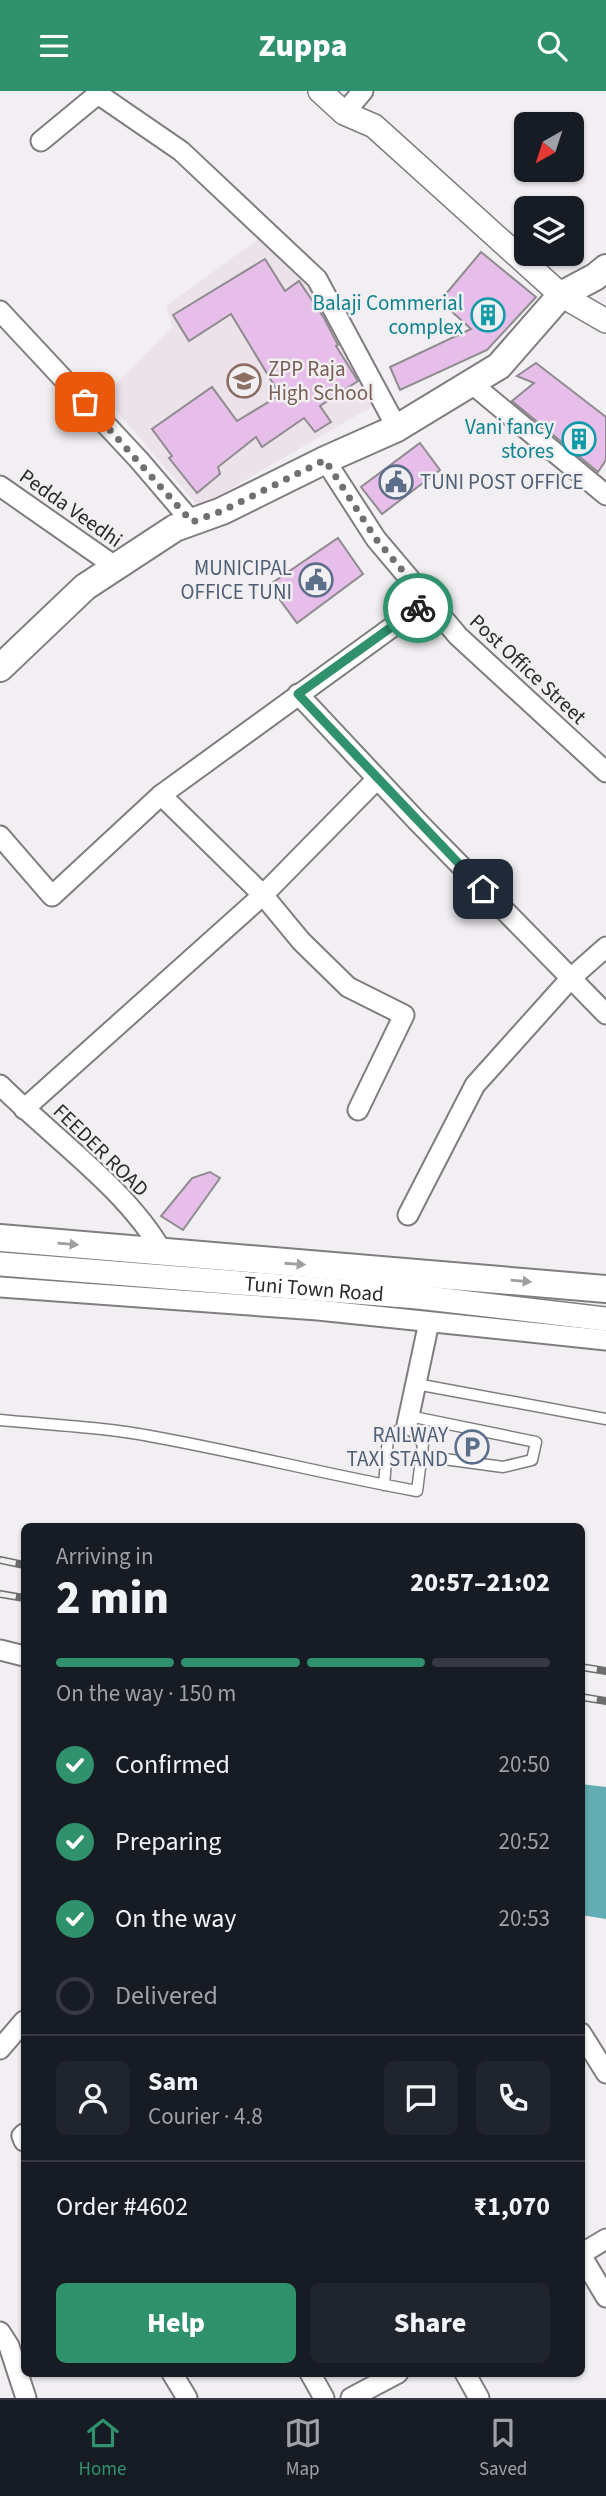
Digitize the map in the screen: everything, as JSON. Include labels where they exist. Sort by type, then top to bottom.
[{"type":"main road","points":[[0,668],[85,587],[175,528],[222,511],[397,428],[499,366],[561,295],[606,268]]},
{"type":"main road","points":[[0,1238],[606,1289]]},
{"type":"street","points":[[320,91],[344,113],[374,126],[561,295],[606,321]]},
{"type":"street","points":[[344,113],[363,91]]},
{"type":"street","points":[[41,141],[98,92],[181,151],[317,279],[397,428]]},
{"type":"street","points":[[0,311],[139,460],[192,522]]},
{"type":"street","points":[[471,383],[606,495]]},
{"type":"street","name":"Post Office Street","points":[[325,460],[376,539],[458,636],[606,772]]},
{"type":"street","name":"Pedda Veedhi","points":[[0,486],[116,567]]},
{"type":"street","points":[[0,835],[52,896],[161,795],[428,601]]},
{"type":"street","points":[[298,694],[606,1014]]},
{"type":"street","points":[[24,1109],[263,895],[377,779]]},
{"type":"street","points":[[161,795],[263,895],[301,941],[348,987],[404,1015],[358,1110]]},
{"type":"street","points":[[408,1215],[475,1086],[571,978],[606,947]]},
{"type":"street","name":"FEEDER ROAD","points":[[0,1085],[124,1202],[152,1232],[163,1253]]},
{"type":"street","name":"Tuni Town Road","points":[[10,1264],[418,1297],[606,1319]]},
{"type":"street","points":[[0,1287],[318,1310],[606,1340]]},
{"type":"street","points":[[408,1421],[429,1322]]},
{"type":"street","points":[[0,1650],[21,1654]]},
{"type":"street","points":[[0,2049],[21,2024]]},
{"type":"street","points":[[585,2039],[606,2073]]},
{"type":"street","points":[[585,2252],[606,2239]]},
{"type":"street","points":[[585,2261],[606,2297]]},
{"type":"street","points":[[0,2332],[9,2346],[26,2398]]},
{"type":"street","points":[[174,2377],[187,2398]]},
{"type":"street","points":[[312,2377],[324,2398]]},
{"type":"street","points":[[351,2398],[390,2377]]},
{"type":"street","points":[[467,2377],[479,2398]]},
{"type":"lane","points":[[416,1384],[606,1419]]},
{"type":"lane","points":[[0,1420],[151,1436],[417,1491],[423,1444],[408,1421]]},
{"type":"lane","points":[[384,1485],[388,1437],[408,1421],[536,1442],[532,1460],[503,1467],[422,1456]]},
{"type":"shaded area","name":"ZPP Raja High School","points":[[268,232],[323,304],[380,402],[199,507],[104,396],[172,327],[166,306]]},
{"type":"water","points":[[585,1784],[606,1787],[606,1919],[585,1916]]},
{"type":"building","name":"Balaji Commerial complex","points":[[481,252],[536,297],[487,350],[400,390],[390,367],[471,329],[440,301]]},
{"type":"building","points":[[265,259],[285,291],[299,281],[324,318],[338,345],[336,346],[358,381],[320,406],[331,422],[315,432],[304,418],[262,447],[256,437],[218,467],[220,474],[197,493],[169,458],[172,456],[152,429],[212,387],[237,421],[280,395],[231,314],[189,341],[173,315]]},
{"type":"building","name":"Vani fancy stores","points":[[536,363],[606,417],[606,460],[598,472],[512,401],[534,383],[517,376]]},
{"type":"building","name":"TUNI POST OFFICE","points":[[420,443],[440,470],[382,514],[361,487]]},
{"type":"building","name":"MUNICIPAL OFFICE TUNI","points":[[338,538],[363,574],[297,623],[269,585]]},
{"type":"building","points":[[210,1172],[220,1178],[183,1230],[161,1216],[192,1178]]},
{"type":"railway","points":[[0,1560],[21,1564]]},
{"type":"railway","points":[[0,1594],[21,1598]]},
{"type":"railway","points":[[585,1668],[606,1671]]},
{"type":"railway","points":[[585,1698],[606,1701]]},
{"type":"way so far","points":[[85,402],[192,522],[222,511],[325,460],[376,539],[428,601],[418,608]]},
{"type":"place","name":"Balaji Commerial complex","points":[[488,315]]},
{"type":"place","name":"ZPP Raja High School","points":[[244,381]]},
{"type":"place","name":"Vani fancy stores","points":[[579,439]]},
{"type":"place","name":"TUNI POST OFFICE","points":[[396,482]]},
{"type":"place","name":"MUNICIPAL OFFICE TUNI","points":[[316,580]]},
{"type":"place","name":"RAILWAY TAXI STAND","points":[[472,1447]]},
{"type":"route","points":[[418,608],[298,694],[483,889]]}]
